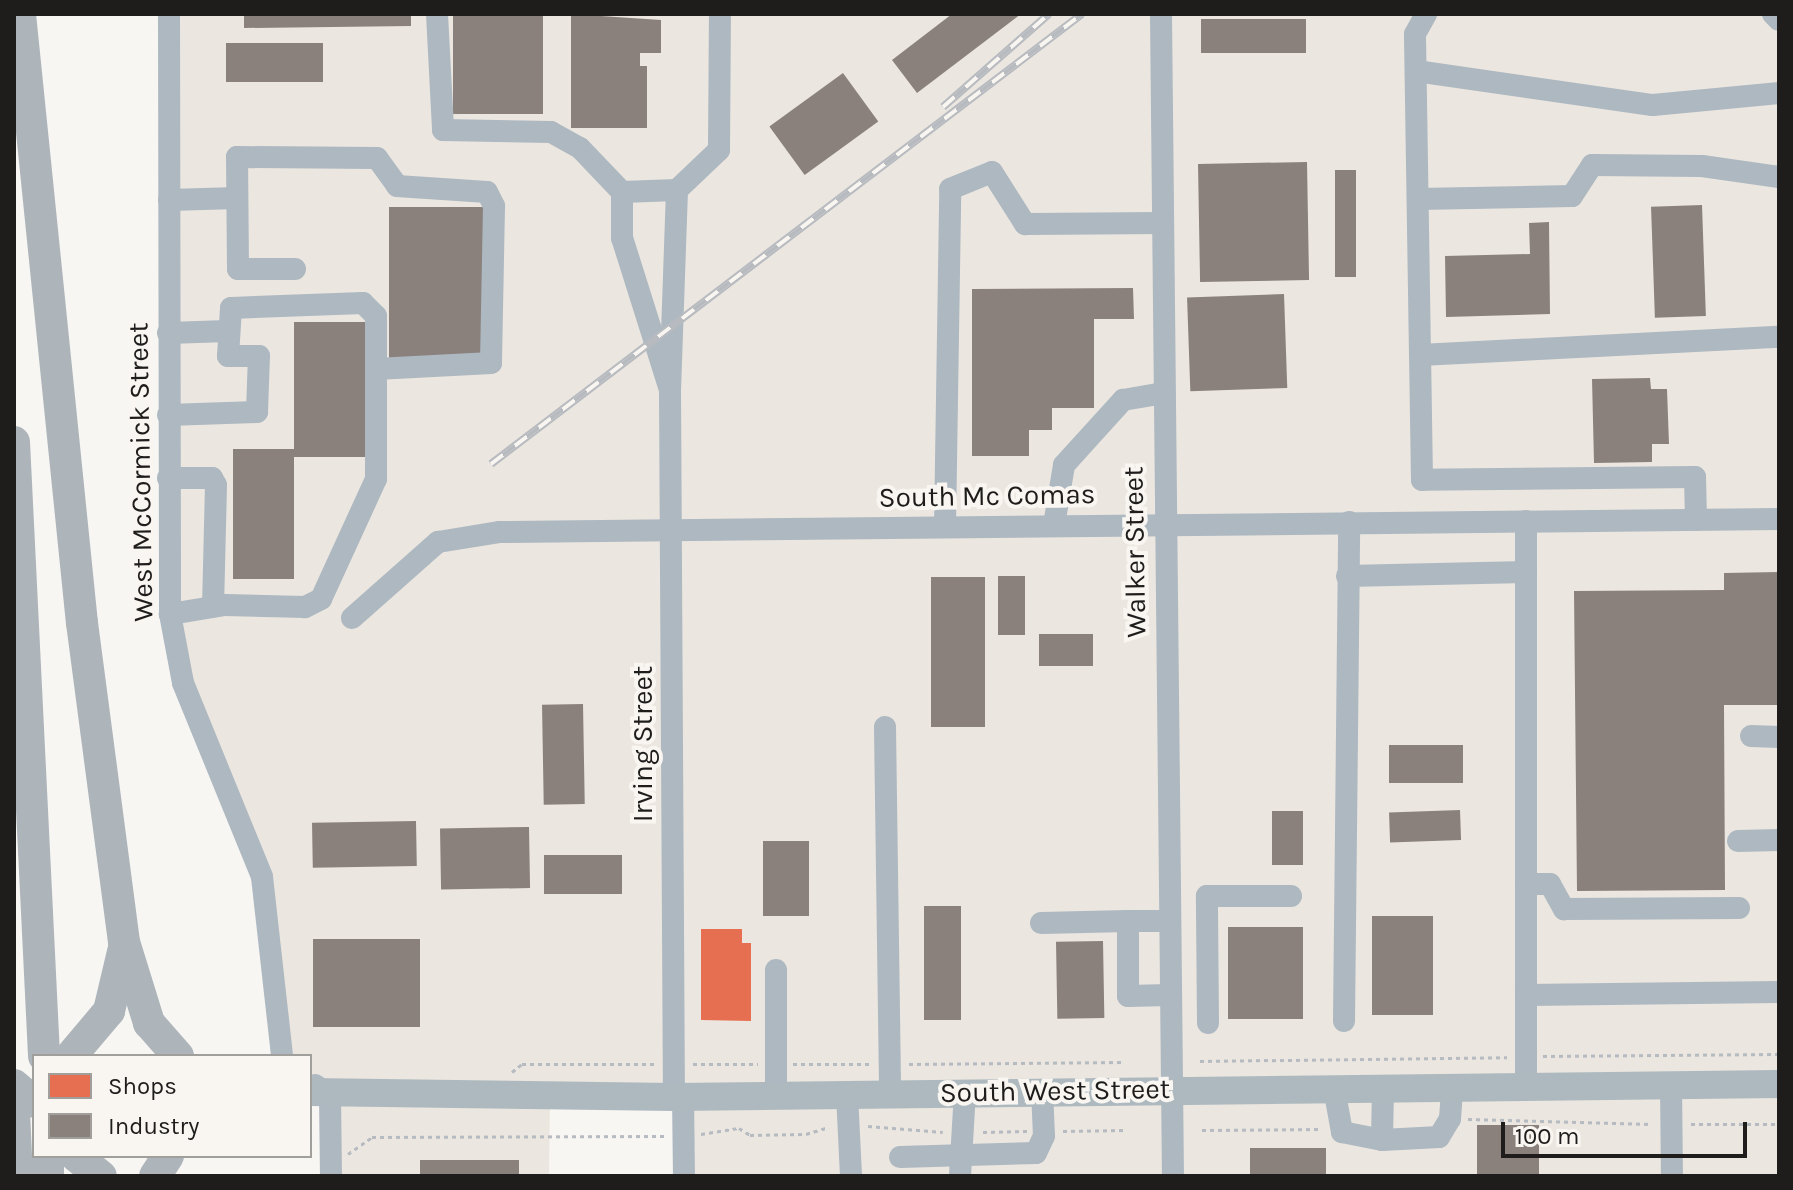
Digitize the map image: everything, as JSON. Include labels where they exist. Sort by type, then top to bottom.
[{"type":"highway","points":[[20,14],[82,623],[124,942],[149,1023],[176,1054]]},
{"type":"highway","points":[[14,442],[44,1054]]},
{"type":"highway","points":[[77,1053],[114,1000],[124,942]]},
{"type":"highway","points":[[14,1067],[24,1111],[17,1176]]},
{"type":"highway","points":[[78,1158],[101,1176]]},
{"type":"highway","points":[[155,1176],[167,1158]]},
{"type":"main road","name":"South West Street","points":[[315,1092],[679,1096],[1779,1084]]},
{"type":"street","name":"West McCormick Street","points":[[169,14],[170,614],[183,683],[262,877],[282,1054]]},
{"type":"street","points":[[437,14],[443,130],[551,132],[580,148],[622,192],[622,238],[670,390]]},
{"type":"street","points":[[622,192],[677,190],[719,150],[720,14]]},
{"type":"street","name":"Walker Street","points":[[1161,14],[1173,1176]]},
{"type":"street","points":[[1426,14],[1415,34],[1422,480],[1695,477],[1696,520]]},
{"type":"street","points":[[1773,14],[1779,20]]},
{"type":"street","points":[[1416,71],[1653,105],[1779,93]]},
{"type":"street","points":[[295,269],[238,269],[237,157],[377,158],[397,186],[487,192],[494,206],[491,363],[376,369]]},
{"type":"street","points":[[1418,199],[1572,196],[1592,165],[1702,166],[1779,177]]},
{"type":"street","points":[[945,526],[950,189],[992,172],[1025,224],[1162,223]]},
{"type":"street","points":[[670,390],[677,190]]},
{"type":"street","points":[[169,200],[237,198]]},
{"type":"street","points":[[168,415],[257,412],[259,356],[228,356],[231,308],[363,303],[376,316],[376,479],[321,599],[305,607],[213,606],[170,614]]},
{"type":"street","points":[[168,333],[228,331]]},
{"type":"street","points":[[1420,355],[1779,337]]},
{"type":"street","name":"Irving Street","points":[[670,390],[674,1064],[684,1136],[684,1176]]},
{"type":"street","points":[[1054,525],[1064,465],[1123,400],[1164,393]]},
{"type":"street","points":[[168,478],[212,478],[216,485],[213,606]]},
{"type":"street","name":"South Mc Comas","points":[[352,618],[438,542],[500,532],[1779,519]]},
{"type":"street","points":[[1526,521],[1526,1086]]},
{"type":"street","points":[[1344,1021],[1349,522]]},
{"type":"street","points":[[1347,576],[1526,572]]},
{"type":"street","points":[[885,727],[890,1094]]},
{"type":"street","points":[[1751,736],[1779,737]]},
{"type":"street","points":[[1738,841],[1779,840]]},
{"type":"street","points":[[1526,884],[1550,884],[1564,909],[1739,908]]},
{"type":"street","points":[[1207,896],[1208,1023]]},
{"type":"street","points":[[1041,923],[1128,921],[1207,896],[1291,896]]},
{"type":"street","points":[[1128,921],[1128,996],[1170,995]]},
{"type":"street","points":[[1170,968],[1206,968]]},
{"type":"street","points":[[776,970],[776,1095]]},
{"type":"street","points":[[1526,995],[1779,992]]},
{"type":"street","points":[[1671,1085],[1672,1176]]},
{"type":"street","points":[[1334,1088],[1339,1129],[1359,1141],[1439,1137],[1450,1119],[1452,1087]]},
{"type":"street","points":[[1382,1140],[1383,1088]]},
{"type":"street","points":[[900,1157],[964,1169],[1036,1153],[1043,1131],[1042,1091]]},
{"type":"street","points":[[315,1092],[331,1165]]},
{"type":"street","points":[[964,1169],[965,1092]]},
{"type":"street","points":[[847,1094],[851,1176]]},
{"type":"path","points":[[1200,1061],[1779,1054]]},
{"type":"path","points":[[509,1076],[522,1064],[1125,1062]]},
{"type":"path","points":[[1450,1119],[1779,1124]]},
{"type":"path","points":[[331,1165],[352,1155],[372,1137],[684,1136],[849,1127],[965,1132],[1127,1130]]},
{"type":"path","points":[[1202,1130],[1339,1129]]},
{"type":"shaded area","points":[[167,14],[1779,14],[1779,1176],[676,1176],[674,1097],[550,1097],[549,1176],[331,1176],[330,1096],[312,1082],[312,1054],[287,1054],[262,877],[170,614]]},
{"type":"building: Shops","points":[[701,929],[742,929],[742,943],[751,943],[751,1021],[701,1020]]},
{"type":"building: Industry","points":[[244,14],[411,14],[411,26],[244,28]]},
{"type":"building: Industry","points":[[453,14],[543,14],[543,114],[453,114]]},
{"type":"building: Industry","points":[[571,14],[661,20],[661,53],[640,53],[640,66],[647,66],[647,128],[571,128]]},
{"type":"building: Industry","points":[[952,14],[1021,14],[917,93],[892,60]]},
{"type":"building: Industry","points":[[1201,19],[1306,19],[1306,53],[1201,53]]},
{"type":"building: Industry","points":[[226,43],[323,43],[323,82],[226,82]]},
{"type":"building: Industry","points":[[843,73],[878,122],[805,175],[769,126]]},
{"type":"building: Industry","points":[[1307,162],[1309,280],[1200,282],[1198,164]]},
{"type":"building: Industry","points":[[1335,170],[1356,170],[1356,277],[1335,277]]},
{"type":"building: Industry","points":[[1702,205],[1706,316],[1655,318],[1651,207]]},
{"type":"building: Industry","points":[[389,207],[484,207],[484,359],[389,359]]},
{"type":"building: Industry","points":[[1549,222],[1550,314],[1446,317],[1445,256],[1530,254],[1529,223]]},
{"type":"building: Industry","points":[[1133,288],[1134,319],[1094,319],[1094,408],[1052,408],[1052,430],[1029,430],[1029,456],[972,456],[972,289]]},
{"type":"building: Industry","points":[[1284,294],[1287,388],[1190,391],[1187,297]]},
{"type":"building: Industry","points":[[294,322],[367,322],[367,457],[294,457]]},
{"type":"building: Industry","points":[[1650,378],[1651,389],[1667,389],[1669,444],[1652,444],[1652,462],[1594,463],[1592,379]]},
{"type":"building: Industry","points":[[233,449],[294,449],[294,579],[233,579]]},
{"type":"building: Industry","points":[[1779,572],[1779,705],[1724,705],[1725,890],[1577,891],[1574,591],[1724,590],[1724,573]]},
{"type":"building: Industry","points":[[998,576],[1025,576],[1025,635],[998,635]]},
{"type":"building: Industry","points":[[931,577],[985,577],[985,727],[931,727]]},
{"type":"building: Industry","points":[[1039,634],[1093,634],[1093,666],[1039,666]]},
{"type":"building: Industry","points":[[583,704],[585,804],[544,805],[542,705]]},
{"type":"building: Industry","points":[[1389,745],[1463,745],[1463,783],[1389,783]]},
{"type":"building: Industry","points":[[1460,810],[1461,840],[1390,842],[1389,812]]},
{"type":"building: Industry","points":[[1272,811],[1303,811],[1303,865],[1272,865]]},
{"type":"building: Industry","points":[[416,821],[417,866],[313,868],[312,823]]},
{"type":"building: Industry","points":[[529,827],[530,888],[441,890],[440,829]]},
{"type":"building: Industry","points":[[763,841],[809,841],[809,916],[763,916]]},
{"type":"building: Industry","points":[[544,855],[622,855],[622,894],[544,894]]},
{"type":"building: Industry","points":[[924,906],[961,906],[961,1020],[924,1020]]},
{"type":"building: Industry","points":[[1372,916],[1433,916],[1433,1015],[1372,1015]]},
{"type":"building: Industry","points":[[1228,927],[1303,927],[1303,1019],[1228,1019]]},
{"type":"building: Industry","points":[[313,939],[420,939],[420,1027],[313,1027]]},
{"type":"building: Industry","points":[[1103,941],[1104,1018],[1057,1019],[1056,942]]},
{"type":"building: Industry","points":[[1477,1125],[1539,1125],[1539,1176],[1477,1176]]},
{"type":"building: Industry","points":[[1250,1148],[1326,1148],[1326,1176],[1250,1176]]},
{"type":"building: Industry","points":[[420,1160],[519,1160],[519,1176],[420,1176]]},
{"type":"railway","points":[[943,107],[1049,14]]},
{"type":"railway","points":[[491,464],[1082,14]]}]
